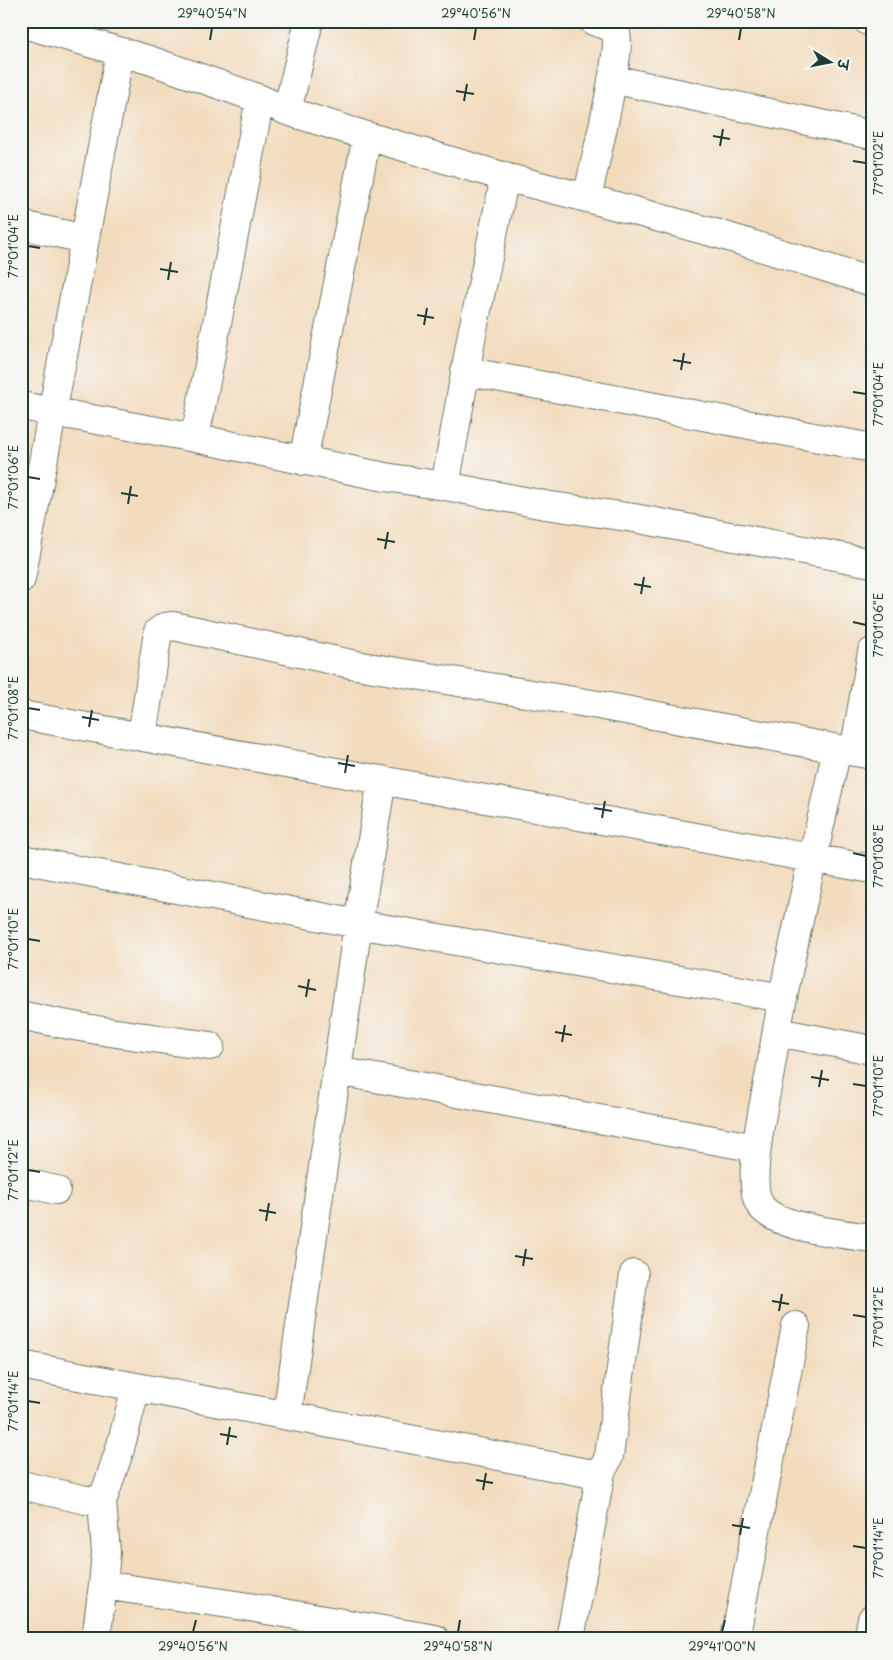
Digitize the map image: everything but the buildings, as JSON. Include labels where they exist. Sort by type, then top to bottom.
[{"type":"street","points":[[286,110],[309,21]]},
{"type":"street","points":[[587,198],[618,43],[617,34],[612,28],[593,21]]},
{"type":"street","points":[[21,23],[149,60],[286,110],[367,136],[505,177],[722,235],[872,282]]},
{"type":"street","points":[[22,574],[120,52]]},
{"type":"street","points":[[612,79],[872,135]]},
{"type":"street","points":[[195,438],[260,99]]},
{"type":"street","points":[[303,461],[367,136]]},
{"type":"street","points":[[446,486],[465,372],[505,177]]},
{"type":"street","points":[[21,225],[84,239]]},
{"type":"street","points":[[465,372],[872,448]]},
{"type":"street","points":[[21,406],[195,438],[385,477],[634,518],[872,563]]},
{"type":"street","points":[[142,736],[158,632],[165,627],[173,626],[365,667],[617,708],[854,752]]},
{"type":"street","points":[[872,652],[854,752],[814,858],[783,998],[757,1148],[754,1180],[758,1203],[767,1212],[780,1220],[810,1228],[872,1238]]},
{"type":"street","points":[[21,715],[872,869]]},
{"type":"street","points":[[287,1416],[358,924],[382,780]]},
{"type":"street","points":[[21,859],[358,924],[783,998]]},
{"type":"street","points":[[21,1015],[114,1033],[210,1046]]},
{"type":"street","points":[[777,1032],[872,1050]]},
{"type":"street","points":[[337,1071],[757,1148]]},
{"type":"street","points":[[21,1182],[56,1190]]},
{"type":"street","points":[[570,1639],[601,1472],[606,1466],[609,1456],[634,1274]]},
{"type":"street","points":[[735,1639],[796,1326]]},
{"type":"street","points":[[21,1365],[593,1474],[601,1472]]},
{"type":"street","points":[[96,1639],[106,1552],[102,1502],[120,1449],[136,1387]]},
{"type":"street","points":[[21,1486],[102,1502]]},
{"type":"street","points":[[103,1585],[435,1639]]},
{"type":"street","points":[[868,1639],[872,1619]]}]
